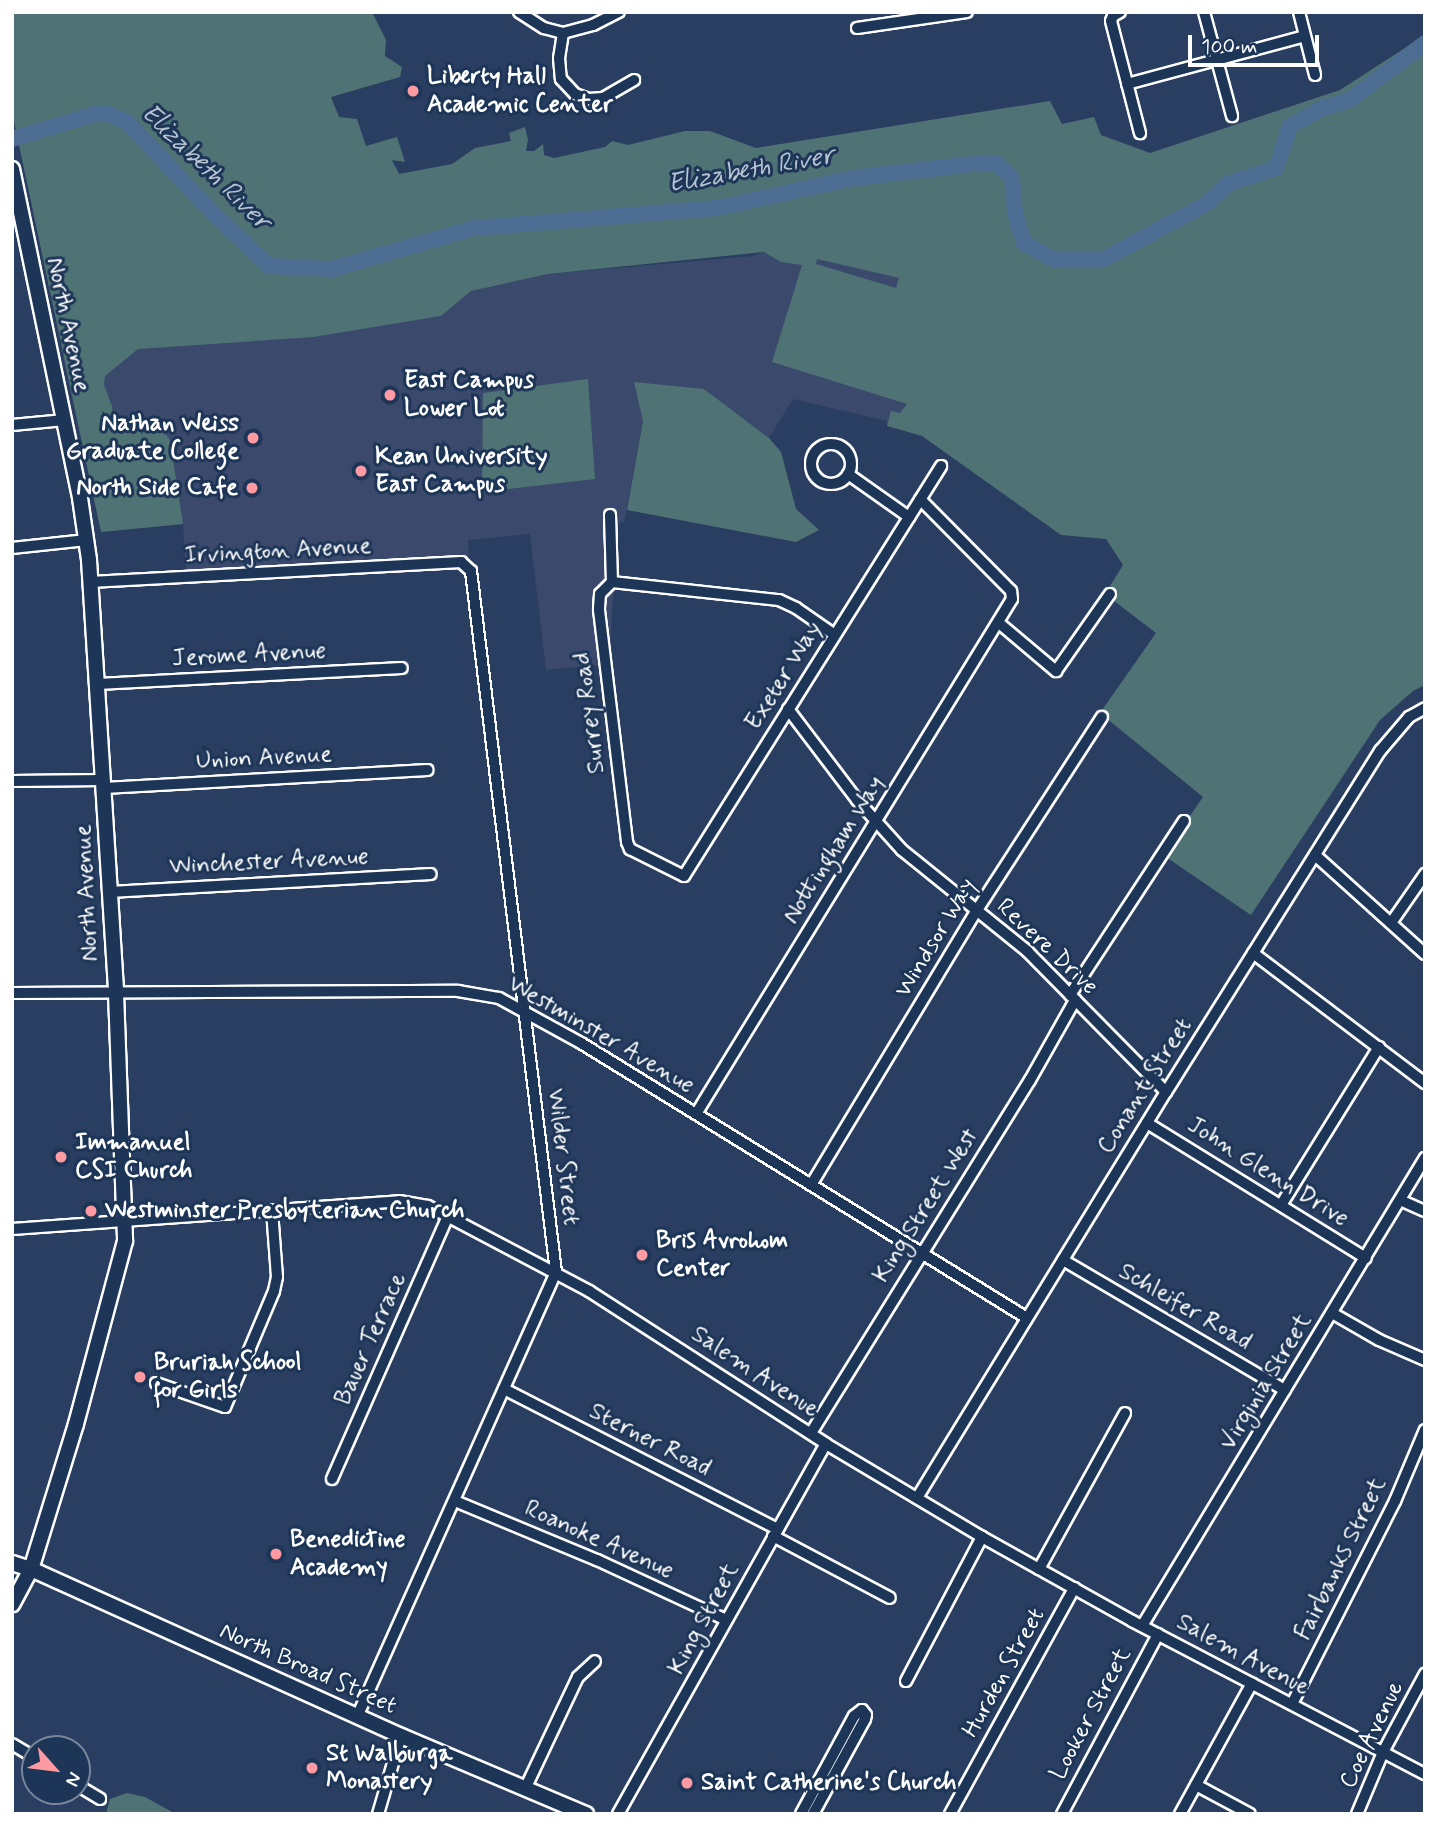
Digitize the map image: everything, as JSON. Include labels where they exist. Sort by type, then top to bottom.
[{"type":"main road","name":"North Avenue","points":[[12,169],[65,420],[87,540],[116,993],[125,1241],[76,1424],[31,1569],[12,1604]]},
{"type":"main road","name":"North Broad Street","points":[[12,1563],[31,1569],[357,1717],[586,1814]]},
{"type":"street","points":[[519,12],[544,28],[563,33],[593,25],[619,12]]},
{"type":"street","points":[[857,28],[967,12]]},
{"type":"street","points":[[1120,12],[1113,16],[1111,22],[1140,133]]},
{"type":"street","points":[[1204,12],[1233,116]]},
{"type":"street","points":[[1299,12],[1315,75]]},
{"type":"street","points":[[563,33],[559,58],[561,79],[575,94],[589,99],[603,98],[634,80]]},
{"type":"street","points":[[1127,84],[1305,36]]},
{"type":"street","points":[[12,425],[65,420]]},
{"type":"street","points":[[828,444],[840,446],[849,456],[848,474],[834,484],[821,482],[811,467],[813,455],[828,444]]},
{"type":"street","name":"Exeter Way","points":[[684,876],[941,466]]},
{"type":"street","points":[[848,474],[909,517]]},
{"type":"street","name":"Nottingham Way","points":[[696,1114],[1012,599],[1011,591],[920,499]]},
{"type":"street","name":"Surrey Road","points":[[610,515],[612,582],[600,594],[599,610],[627,842],[630,849],[684,876]]},
{"type":"street","points":[[12,548],[87,540]]},
{"type":"street","name":"Irvington Avenue","points":[[90,582],[461,562],[467,565]]},
{"type":"street","name":"Wilder Street","points":[[467,565],[471,572],[556,1272]]},
{"type":"street","points":[[612,582],[779,600],[796,608],[835,635]]},
{"type":"street","points":[[999,623],[1056,671],[1110,594]]},
{"type":"street","name":"Jerome Avenue","points":[[98,684],[402,668]]},
{"type":"street","name":"Conant Street","points":[[916,1498],[1147,1122],[1380,751],[1409,717],[1425,708]]},
{"type":"street","name":"Revere Drive","points":[[788,709],[877,822],[925,871],[1007,932],[1166,1092]]},
{"type":"street","name":"Windsor Way","points":[[811,1185],[977,910],[1102,717]]},
{"type":"street","name":"Union Avenue","points":[[12,781],[103,784],[427,770]]},
{"type":"street","name":"King Street West","points":[[811,1433],[1030,1080],[1073,997],[1184,821]]},
{"type":"street","points":[[1315,855],[1425,954]]},
{"type":"street","name":"Winchester Avenue","points":[[110,892],[430,874]]},
{"type":"street","points":[[1391,923],[1425,874]]},
{"type":"street","points":[[1252,953],[1425,1083]]},
{"type":"street","name":"Westminster Avenue","points":[[12,993],[252,989],[458,991],[499,998],[523,1009],[1027,1318]]},
{"type":"street","points":[[1281,1205],[1379,1047]]},
{"type":"street","name":"John Glenn Drive","points":[[1147,1122],[1366,1258]]},
{"type":"street","name":"Virginia Street","points":[[1142,1626],[1425,1158]]},
{"type":"street","points":[[1400,1200],[1425,1211]]},
{"type":"street","name":"Salem Avenue","points":[[12,1229],[399,1201],[428,1206],[556,1272],[826,1444],[982,1537],[1142,1626],[1425,1774]]},
{"type":"street","points":[[156,1383],[225,1407],[276,1284],[272,1211]]},
{"type":"street","name":"Bauer Terrace","points":[[332,1479],[448,1216]]},
{"type":"street","name":"Schleifer Road","points":[[1063,1260],[1286,1390]]},
{"type":"street","points":[[357,1717],[556,1272]]},
{"type":"street","points":[[1332,1313],[1379,1340],[1425,1360]]},
{"type":"street","name":"Sterner Road","points":[[504,1389],[774,1532],[890,1598]]},
{"type":"street","points":[[1039,1569],[1125,1413]]},
{"type":"street","name":"Fairbanks Street","points":[[1292,1704],[1395,1501],[1425,1430]]},
{"type":"street","name":"King Street","points":[[618,1814],[680,1708],[774,1532],[826,1444]]},
{"type":"street","name":"Roanoke Avenue","points":[[455,1501],[597,1560],[726,1620]]},
{"type":"street","points":[[906,1681],[982,1537]]},
{"type":"street","name":"Hurden Street","points":[[950,1814],[1074,1588]]},
{"type":"street","name":"Looker Street","points":[[1062,1814],[1158,1634]]},
{"type":"street","points":[[525,1789],[578,1676],[595,1661]]},
{"type":"street","name":"Coe Avenue","points":[[1357,1814],[1383,1752],[1425,1674]]},
{"type":"street","points":[[1180,1814],[1252,1683]]},
{"type":"street","points":[[801,1814],[832,1768],[865,1719],[866,1715],[862,1710],[854,1716],[832,1768],[813,1814]]},
{"type":"street","points":[[378,1814],[401,1736]]},
{"type":"street","points":[[1196,1784],[1250,1814]]},
{"type":"street","points":[[91,1794],[100,1799]]},
{"type":"shaded area","name":"Kean University East Campus","points":[[764,246],[899,278],[897,287],[929,410],[887,426],[887,421],[793,399],[769,438],[704,389],[643,421],[624,522],[612,523],[614,585],[609,664],[546,670],[530,534],[468,540],[469,561],[314,570],[186,572],[183,524],[101,532],[63,357],[441,316],[471,291],[548,274],[753,256],[763,252]]},
{"type":"green space","points":[[12,12],[372,12],[386,40],[385,56],[402,67],[400,77],[331,97],[339,117],[357,119],[366,146],[397,137],[405,162],[392,160],[399,174],[452,164],[475,148],[511,141],[509,133],[525,127],[528,140],[526,151],[534,151],[543,144],[544,155],[554,158],[605,147],[612,141],[628,145],[685,131],[710,131],[756,148],[1050,101],[1062,124],[1094,117],[1101,135],[1150,153],[1340,90],[1425,35],[1425,685],[1413,691],[1380,720],[1251,915],[1163,855],[1203,797],[1100,713],[1156,633],[1105,594],[1123,565],[1106,539],[1061,535],[922,436],[887,426],[891,411],[900,413],[907,404],[772,362],[802,265],[781,262],[764,252],[548,274],[471,291],[441,316],[313,337],[138,349],[105,376],[104,385],[112,406],[114,427],[149,423],[165,433],[170,440],[183,524],[101,532],[12,112]],"holes":[[[817,259],[899,278],[896,288],[816,264]]]},
{"type":"green space","points":[[588,379],[595,479],[482,492],[483,393]]},
{"type":"green space","points":[[634,382],[704,389],[769,438],[781,452],[796,509],[819,530],[796,542],[627,510],[643,421]]},
{"type":"green space","points":[[127,1793],[145,1797],[176,1814],[106,1814],[110,1799]]},
{"type":"waterway","name":"Elizabeth River","points":[[12,139],[95,114],[109,114],[127,122],[213,213],[269,266],[332,269],[474,228],[717,208],[854,178],[981,163],[998,164],[1012,178],[1015,213],[1024,243],[1055,260],[1102,260],[1206,204],[1229,183],[1276,168],[1290,126],[1323,108],[1350,100],[1425,43]]},
{"type":"place","name":"Liberty Hall Academic Center","points":[[413,91]]},
{"type":"place","name":"East Campus Lower Lot","points":[[390,395]]},
{"type":"place","name":"Nathan Weiss Graduate College","points":[[253,438]]},
{"type":"place","name":"Kean University East Campus","points":[[361,471]]},
{"type":"place","name":"North Side Cafe","points":[[252,488]]},
{"type":"place","name":"Immanuel CSI Church","points":[[61,1157]]},
{"type":"place","name":"Westminster Presbyterian Church","points":[[91,1211]]},
{"type":"place","name":"Bris Avrohom Center","points":[[642,1255]]},
{"type":"place","name":"Bruriah School for Girls","points":[[140,1377]]},
{"type":"place","name":"Benedictine Academy","points":[[276,1554]]},
{"type":"place","name":"St Walburga Monastery","points":[[312,1768]]},
{"type":"place","name":"Saint Catherine's Church","points":[[687,1783]]}]
